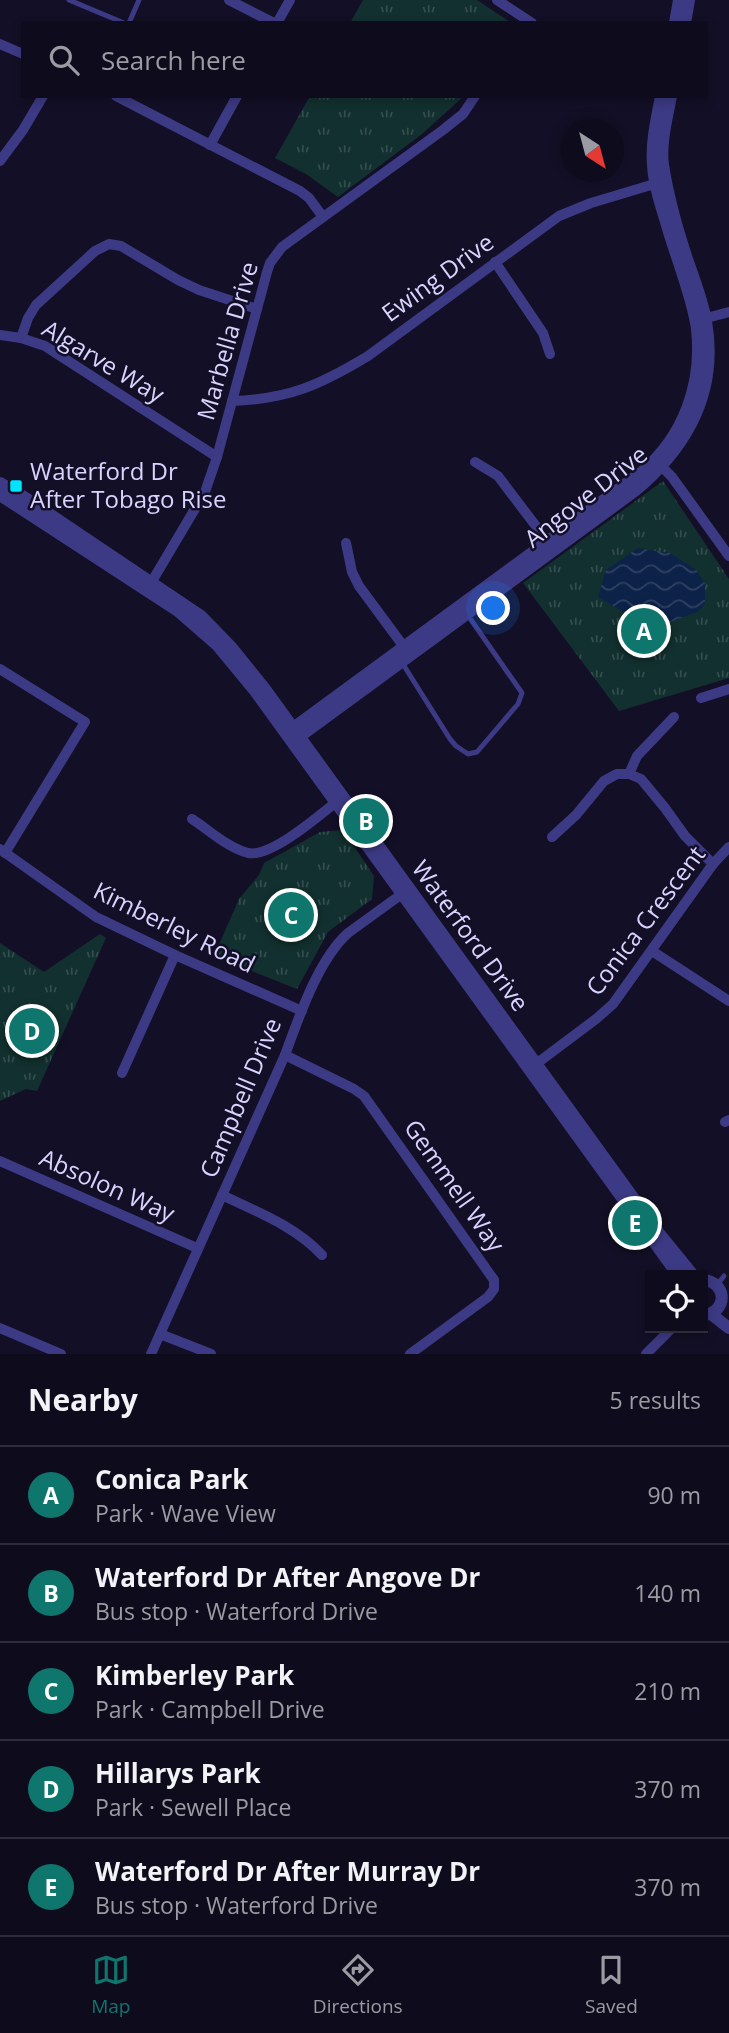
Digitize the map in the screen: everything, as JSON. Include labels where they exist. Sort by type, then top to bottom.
[{"type":"street","points":[[229,0],[271,21]]},
{"type":"street","points":[[276,21],[290,0]]},
{"type":"street","points":[[496,0],[524,21]]},
{"type":"street","points":[[675,21],[679,0]]},
{"type":"street","points":[[685,21],[689,0]]},
{"type":"street","points":[[0,44],[21,53]]},
{"type":"street","points":[[0,161],[42,98]]},
{"type":"street","points":[[120,98],[300,191],[309,198],[323,218]]},
{"type":"street","points":[[210,145],[236,98]]},
{"type":"street","name":"Marbella Drive","points":[[148,587],[205,492],[267,272],[275,255],[282,247],[450,125],[463,114],[474,98]]},
{"type":"street","name":"Angove Drive","points":[[293,735],[550,546],[635,490],[685,436],[697,412],[707,376],[708,352],[679,233],[653,166],[661,98]]},
{"type":"street","name":"Angove Drive","points":[[661,182],[663,143],[671,98]]},
{"type":"street","name":"Ewing Drive","points":[[232,401],[284,396],[334,376],[368,356],[559,216],[591,203],[661,182]]},
{"type":"street","points":[[21,338],[36,305],[95,251],[109,244],[121,246],[199,290],[257,309]]},
{"type":"street","points":[[495,262],[543,334],[550,354]]},
{"type":"street","points":[[700,320],[729,312]]},
{"type":"street","name":"Algarve Way","points":[[0,335],[38,343],[56,352],[217,457]]},
{"type":"street","points":[[475,462],[498,476],[550,546]]},
{"type":"street","points":[[659,463],[729,556]]},
{"type":"street","name":"Waterford Drive","points":[[0,483],[27,499],[148,587]]},
{"type":"street","name":"Waterford Drive","points":[[0,495],[148,587],[201,616],[245,662],[293,735],[533,1067],[675,1270]]},
{"type":"street","points":[[346,543],[352,572],[359,586],[402,654]]},
{"type":"street","name":"Angove Drive","points":[[402,654],[467,613],[550,546]]},
{"type":"street","points":[[0,669],[85,722],[3,851]]},
{"type":"street","points":[[701,698],[729,689]]},
{"type":"street","points":[[629,774],[638,756],[674,717]]},
{"type":"street","points":[[552,837],[576,815],[604,781],[617,774],[629,774],[641,779],[685,836],[713,864]]},
{"type":"street","points":[[192,819],[236,848],[257,854],[276,846],[339,800]]},
{"type":"street","name":"Conica Crescent","points":[[533,1067],[606,1012],[713,864],[729,847]]},
{"type":"street","name":"Kimberley Road","points":[[3,851],[96,917],[302,1011]]},
{"type":"street","name":"Campbell Drive","points":[[150,1354],[328,957],[340,940],[406,891]]},
{"type":"street","points":[[652,951],[729,1001]]},
{"type":"street","points":[[122,1073],[175,955]]},
{"type":"street","name":"Gemmell Way","points":[[285,1055],[364,1096],[494,1280],[494,1289],[488,1297],[410,1354]]},
{"type":"street","name":"Waterford Drive","points":[[533,1067],[689,1270]]},
{"type":"street","name":"Absolon Way","points":[[0,1161],[197,1248]]},
{"type":"street","points":[[222,1195],[289,1228],[322,1255]]},
{"type":"street","points":[[708,1280],[720,1281],[721,1293],[716,1312],[729,1328]]},
{"type":"street","points":[[0,1328],[61,1354]]},
{"type":"street","points":[[646,1354],[667,1333]]},
{"type":"street","points":[[160,1334],[211,1354]]},
{"type":"lane","points":[[69,0],[121,21]]},
{"type":"lane","points":[[127,21],[139,0]]},
{"type":"lane","points":[[402,654],[450,739],[468,754],[477,752],[518,704],[522,689],[467,613]]},
{"type":"green space","points":[[363,0],[477,0],[508,21],[351,21]]},
{"type":"green space","points":[[309,98],[462,98],[422,134],[338,197],[306,174],[275,158]]},
{"type":"green space","points":[[663,481],[729,579],[729,678],[619,711],[523,583]]},
{"type":"green space","points":[[343,830],[374,876],[372,899],[328,932],[297,989],[214,956],[239,899],[259,875],[264,863],[320,832]]},
{"type":"green space","points":[[100,934],[106,938],[37,1091],[26,1089],[0,1101],[0,943],[44,972]]},
{"type":"water","points":[[638,548],[670,553],[696,570],[705,584],[705,603],[699,611],[670,622],[632,617],[598,597],[606,570]]},
{"type":"place","name":"Waterford Dr After Tobago Rise","points":[[16,486]]},
{"type":"place","name":"Conica Park","points":[[644,631]]},
{"type":"place","name":"Waterford Dr After Angove Dr","points":[[366,821]]},
{"type":"place","name":"Kimberley Park","points":[[291,915]]},
{"type":"place","name":"Hillarys Park","points":[[32,1031]]},
{"type":"place","name":"Waterford Dr After Murray Dr","points":[[635,1223]]}]
